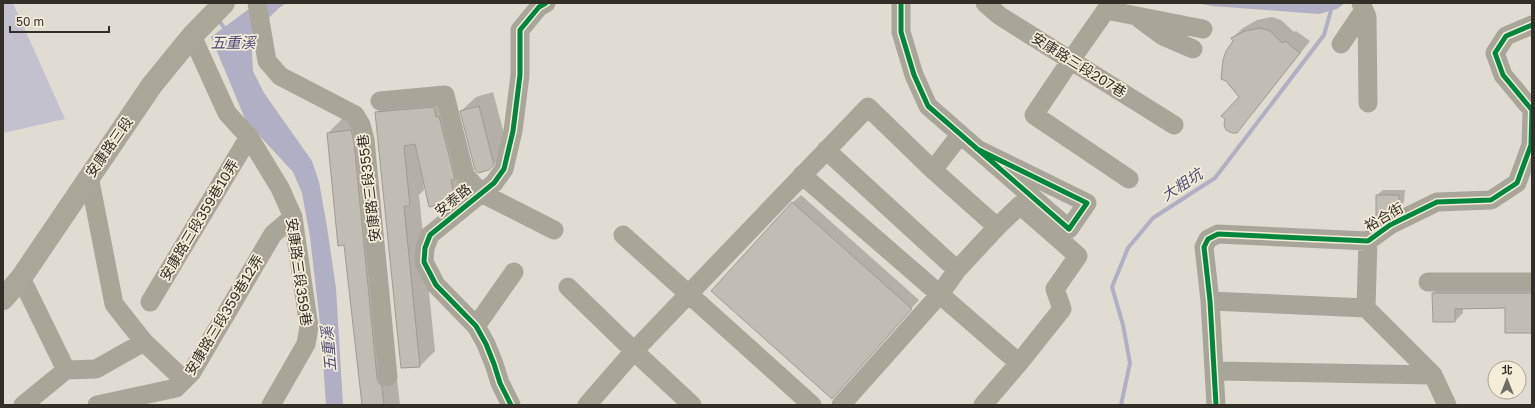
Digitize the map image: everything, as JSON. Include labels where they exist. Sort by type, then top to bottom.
[{"type":"main road","name":"安康路三段","points":[[3,299],[21,278],[152,85],[192,36],[224,3]]},
{"type":"street","name":"安泰路","points":[[511,405],[500,384],[486,344],[476,326],[436,285],[424,262],[425,248],[430,234],[494,183],[504,169],[513,131],[520,75],[520,30],[539,7],[546,3]]},
{"type":"street","points":[[901,3],[901,32],[914,75],[928,106],[960,135],[1069,229],[1087,203],[977,149]]},
{"type":"street","name":"安康路三段207巷","points":[[985,3],[1000,16],[1174,126]]},
{"type":"street","points":[[1340,44],[1363,6]]},
{"type":"street","points":[[1363,6],[1368,17],[1368,103]]},
{"type":"street","points":[[1129,180],[1034,115],[1106,10],[1203,29]]},
{"type":"street","points":[[1134,15],[1163,36],[1193,49]]},
{"type":"street","name":"安康路三段355巷","points":[[259,19],[267,61],[280,76],[355,115],[361,125],[365,140],[388,377]]},
{"type":"street","name":"裕合街","points":[[1216,405],[1210,301],[1204,247],[1208,238],[1218,234],[1368,241],[1390,225],[1437,202],[1491,200],[1517,183],[1531,145],[1532,110],[1503,75],[1495,53],[1506,36],[1532,25]]},
{"type":"street","name":"安康路三段359巷","points":[[192,36],[227,113],[249,137],[280,188],[294,217],[308,327],[306,344],[271,405]]},
{"type":"street","points":[[380,101],[444,95],[465,175],[482,193],[554,230]]},
{"type":"street","points":[[587,405],[634,351],[868,106],[933,170],[997,227]]},
{"type":"street","points":[[933,170],[960,135]]},
{"type":"street","name":"安康路三段359巷10弄","points":[[150,302],[249,137]]},
{"type":"street","points":[[826,150],[957,270]]},
{"type":"street","points":[[802,175],[1019,363]]},
{"type":"street","points":[[89,176],[114,304],[144,342],[184,380]]},
{"type":"street","points":[[841,405],[940,294],[957,270],[997,227],[1020,205],[1078,256],[1055,289],[1062,309],[1019,363],[982,405]]},
{"type":"street","name":"安康路三段359巷12弄","points":[[97,405],[176,388],[192,372],[273,234],[294,217]]},
{"type":"street","points":[[623,235],[812,405]]},
{"type":"street","name":"裕合街","points":[[1366,308],[1368,241]]},
{"type":"street","points":[[476,326],[514,272]]},
{"type":"street","points":[[21,278],[66,370]]},
{"type":"street","points":[[1428,282],[1532,282]]},
{"type":"street","points":[[568,287],[692,405]]},
{"type":"street","points":[[1210,301],[1366,308],[1433,375],[1447,405]]},
{"type":"street","points":[[23,405],[66,370],[96,369],[144,342]]},
{"type":"street","points":[[1215,371],[1433,375]]},
{"type":"shaded area","points":[[3,3],[13,3],[65,119],[3,133]]},
{"type":"water","name":"五重溪","points":[[257,3],[286,3],[251,35],[253,71],[264,93],[312,161],[319,182],[336,288],[343,405],[326,405],[321,332],[310,237],[302,193],[293,172],[246,121],[211,37]]},
{"type":"water","points":[[1196,3],[1345,3],[1337,9],[1319,14],[1212,6]]},
{"type":"building","points":[[1260,28],[1270,31],[1282,43],[1285,41],[1300,53],[1237,133],[1232,133],[1226,130],[1224,125],[1225,119],[1221,116],[1239,97],[1226,81],[1221,79],[1223,60],[1226,51],[1233,41],[1231,38],[1245,31]]},
{"type":"building","points":[[479,106],[494,165],[489,170],[478,173],[475,170],[460,111]]},
{"type":"building","points":[[434,107],[436,117],[439,116],[455,179],[451,180],[455,200],[453,202],[429,207],[415,144],[404,146],[410,206],[404,206],[420,367],[401,368],[375,112]]},
{"type":"building","points":[[351,130],[354,142],[377,378],[382,386],[384,405],[362,405],[344,245],[338,246],[327,133]]},
{"type":"building","points":[[1376,195],[1399,195],[1399,208],[1381,218],[1376,218]]},
{"type":"building","points":[[792,202],[912,309],[832,399],[711,291]]},
{"type":"building","points":[[1432,293],[1532,293],[1532,333],[1505,333],[1505,308],[1455,309],[1455,322],[1433,322]]},
{"type":"waterway","name":"大粗坑","points":[[1121,405],[1130,363],[1123,325],[1112,287],[1128,248],[1153,218],[1215,178],[1324,35],[1333,3]]},
{"type":"waterway","points":[[218,19],[227,32]]},
{"type":"cycle path","points":[[511,405],[500,383],[486,344],[476,326],[436,285],[424,262],[425,248],[430,235],[494,183],[504,169],[513,131],[520,75],[520,30],[539,7],[546,3]]},
{"type":"cycle path","points":[[901,3],[901,32],[914,75],[928,106],[1069,229],[1087,203],[977,149]]},
{"type":"cycle path","points":[[1216,405],[1210,301],[1204,247],[1208,239],[1218,234],[1368,241],[1390,225],[1437,202],[1491,200],[1517,183],[1531,145],[1532,110],[1503,75],[1495,53],[1506,36],[1532,25]]}]
